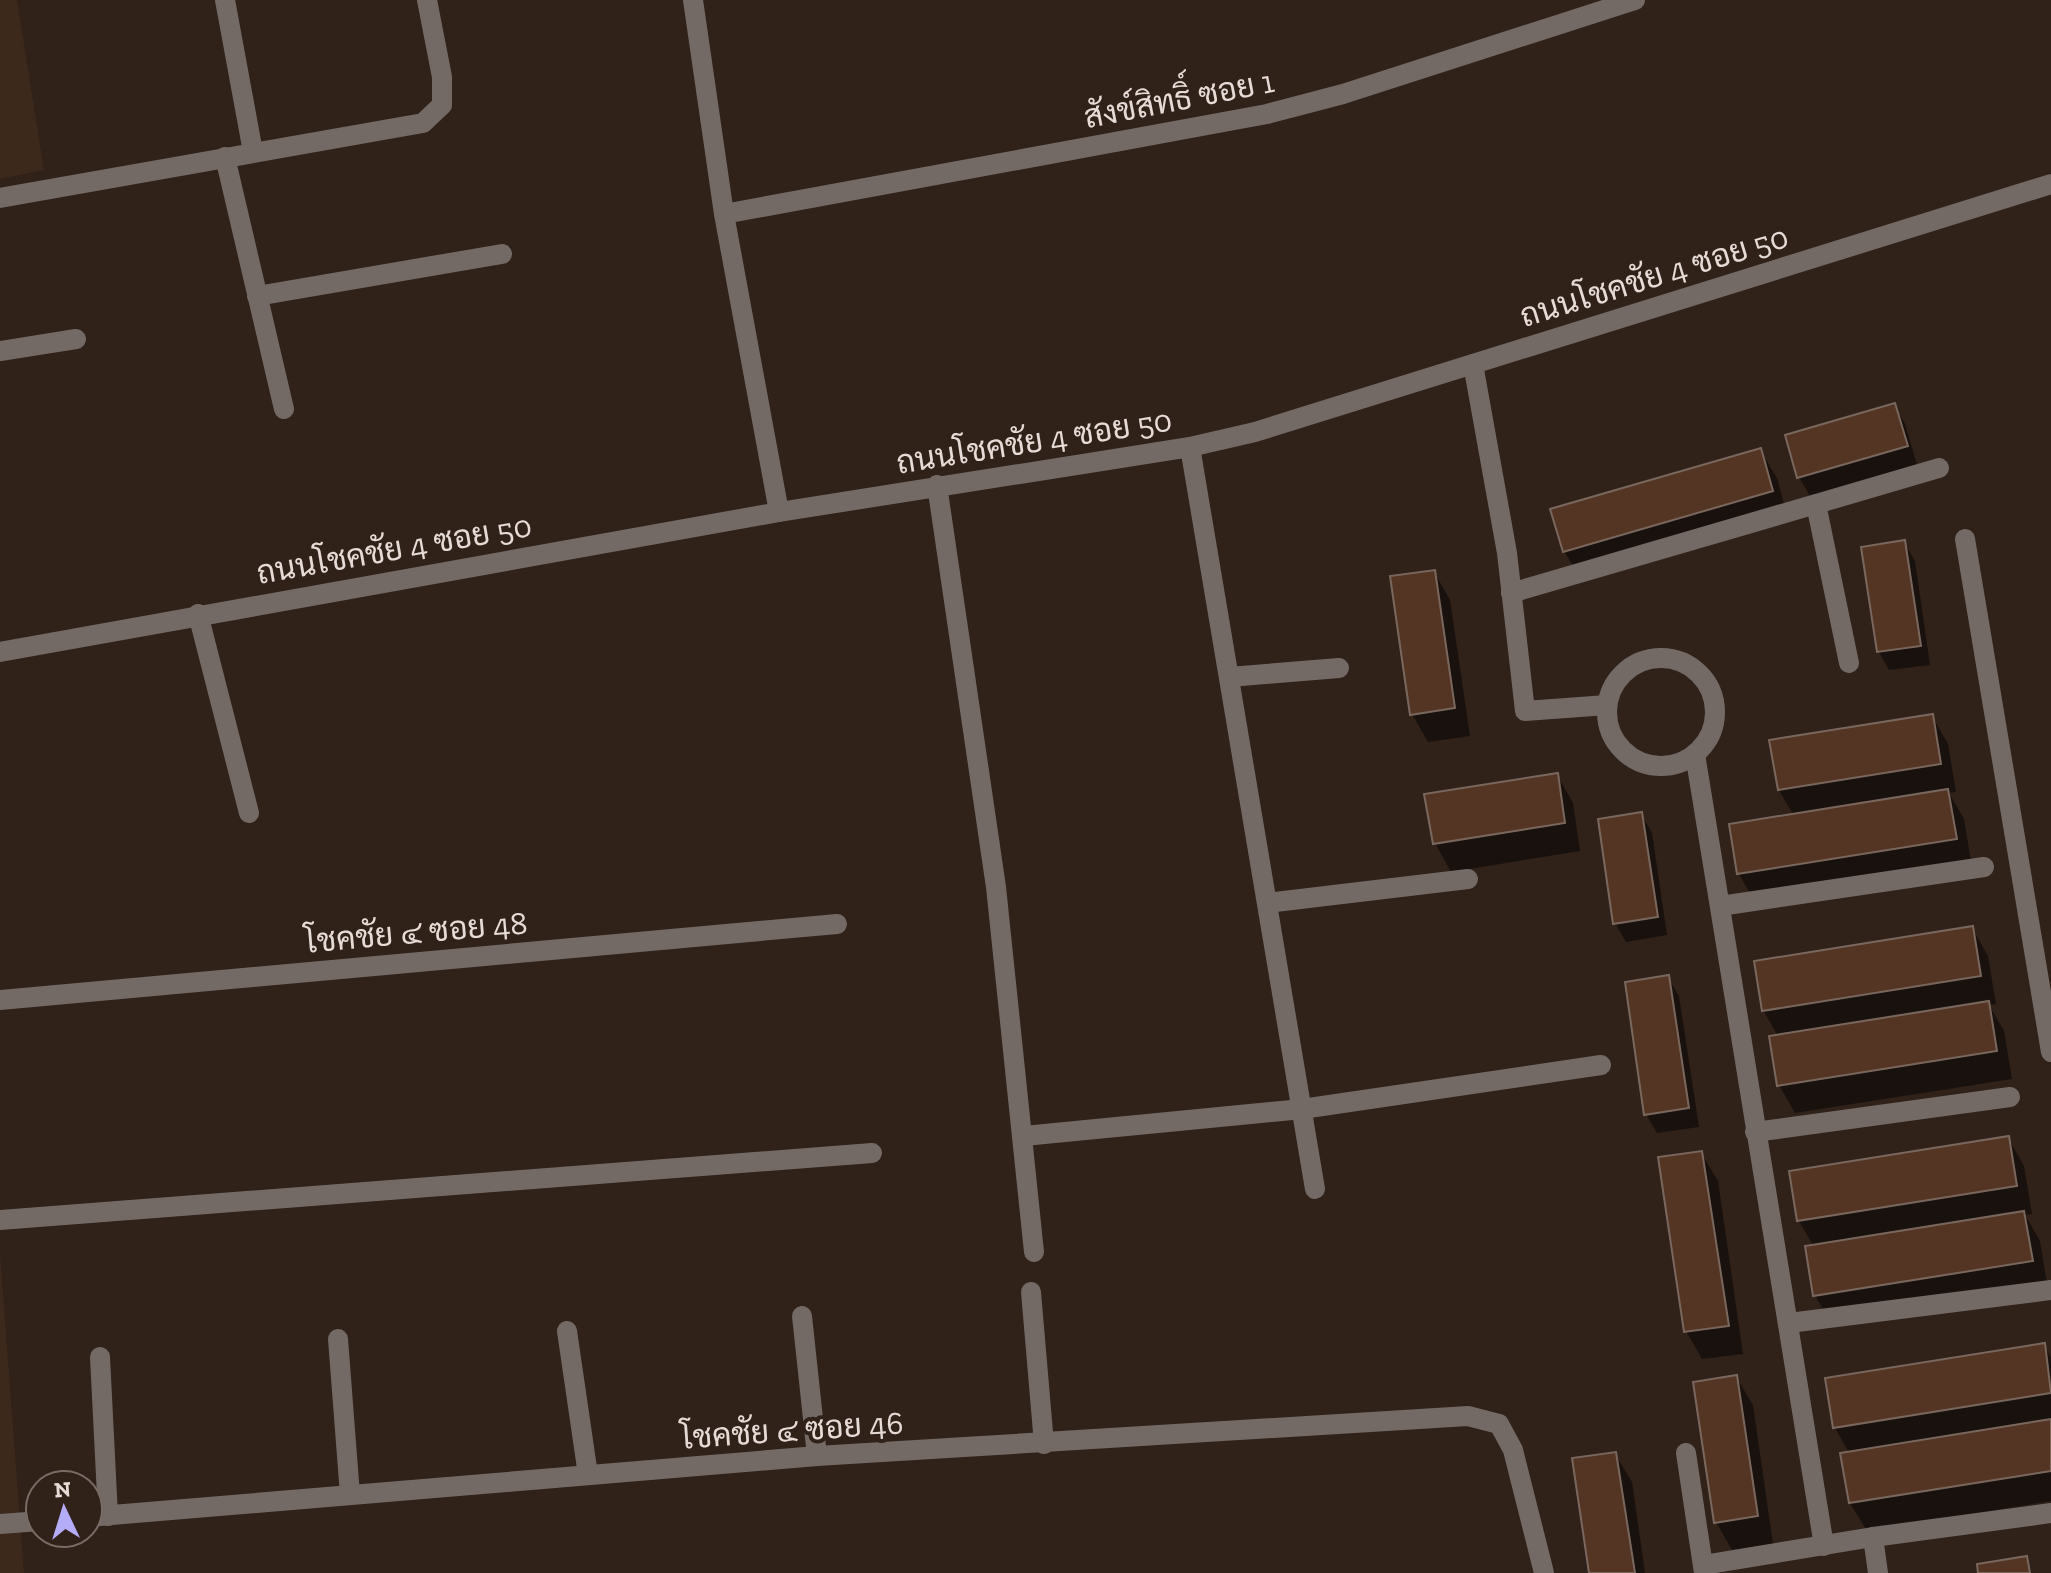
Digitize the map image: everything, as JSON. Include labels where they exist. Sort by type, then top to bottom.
[{"type":"street","points":[[225,0],[253,152]]},
{"type":"street","points":[[0,198],[423,123],[442,105],[442,77],[427,0]]},
{"type":"street","points":[[693,0],[724,214],[779,512]]},
{"type":"street","name":"สังข์สิทธิ์ ซอย 1","points":[[724,214],[1267,114],[1635,0]]},
{"type":"street","points":[[225,157],[284,409]]},
{"type":"street","name":"ถนนโชคชัย 4 ซอย 50","points":[[0,652],[779,512],[1190,447],[1255,432],[2051,184]]},
{"type":"street","points":[[257,296],[502,254]]},
{"type":"street","points":[[0,351],[76,339]]},
{"type":"street","points":[[1473,364],[1511,593],[1525,711],[1607,705]]},
{"type":"street","points":[[1190,447],[1315,1189]]},
{"type":"street","points":[[1511,593],[1939,468]]},
{"type":"street","points":[[937,485],[996,887],[1034,1252]]},
{"type":"street","points":[[1816,504],[1849,663]]},
{"type":"street","points":[[1965,539],[2051,1052]]},
{"type":"street","points":[[198,614],[249,813]]},
{"type":"street","points":[[1653,658],[1687,664],[1706,683],[1715,707],[1707,741],[1695,754],[1665,766],[1635,760],[1612,736],[1607,705],[1621,674],[1653,658]]},
{"type":"street","points":[[1229,677],[1339,668]]},
{"type":"street","points":[[1695,754],[1824,1546]]},
{"type":"street","points":[[1720,906],[1984,867]]},
{"type":"street","points":[[1267,903],[1468,879]]},
{"type":"street","name":"โชคชัย ๔ ซอย 48","points":[[0,1000],[837,924]]},
{"type":"street","points":[[1024,1136],[1302,1109],[1601,1065]]},
{"type":"street","points":[[1755,1132],[2010,1097]]},
{"type":"street","points":[[0,1220],[872,1153]]},
{"type":"street","points":[[1789,1323],[2051,1290]]},
{"type":"street","points":[[1031,1292],[1044,1444]]},
{"type":"street","points":[[802,1316],[817,1456]]},
{"type":"street","points":[[567,1331],[588,1475]]},
{"type":"street","points":[[338,1339],[350,1495]]},
{"type":"street","points":[[99,1469],[100,1357]]},
{"type":"street","name":"โชคชัย ๔ ซอย 46","points":[[104,1516],[817,1456],[1468,1416],[1499,1424],[1513,1450],[1544,1573]]},
{"type":"street","points":[[1686,1453],[1704,1569],[1873,1537],[2051,1513]]},
{"type":"street","points":[[0,1524],[24,1522]]},
{"type":"street","points":[[1873,1537],[1878,1573]]},
{"type":"shaded area","points":[[0,0],[17,0],[44,170],[0,179]]},
{"type":"shaded area","points":[[0,1254],[24,1573],[0,1573]]},
{"type":"building","points":[[1895,403],[1908,446],[1797,478],[1785,435]]},
{"type":"building","points":[[1761,448],[1773,491],[1563,552],[1550,509]]},
{"type":"building","points":[[1905,540],[1921,646],[1877,652],[1861,547]]},
{"type":"building","points":[[1435,570],[1455,708],[1410,715],[1390,576]]},
{"type":"building","points":[[1933,714],[1941,764],[1778,790],[1769,740]]},
{"type":"building","points":[[1558,773],[1565,823],[1433,844],[1424,794]]},
{"type":"building","points":[[1948,789],[1957,839],[1737,874],[1729,824]]},
{"type":"building","points":[[1642,812],[1658,917],[1613,924],[1598,819]]},
{"type":"building","points":[[1973,926],[1981,976],[1762,1011],[1754,961]]},
{"type":"building","points":[[1669,975],[1689,1108],[1644,1115],[1625,982]]},
{"type":"building","points":[[1989,1001],[1997,1051],[1777,1086],[1769,1036]]},
{"type":"building","points":[[2009,1136],[2017,1186],[1797,1221],[1789,1171]]},
{"type":"building","points":[[1702,1151],[1729,1326],[1684,1332],[1658,1157]]},
{"type":"building","points":[[2024,1211],[2033,1261],[1813,1296],[1805,1246]]},
{"type":"building","points":[[2045,1343],[2051,1393],[1833,1428],[1825,1378]]},
{"type":"building","points":[[1737,1375],[1758,1516],[1714,1523],[1693,1382]]},
{"type":"building","points":[[2051,1419],[2051,1471],[1849,1503],[1840,1453]]},
{"type":"building","points":[[1616,1452],[1635,1573],[1589,1573],[1572,1458]]},
{"type":"building","points":[[2027,1556],[2030,1573],[1978,1573],[1977,1564]]}]
